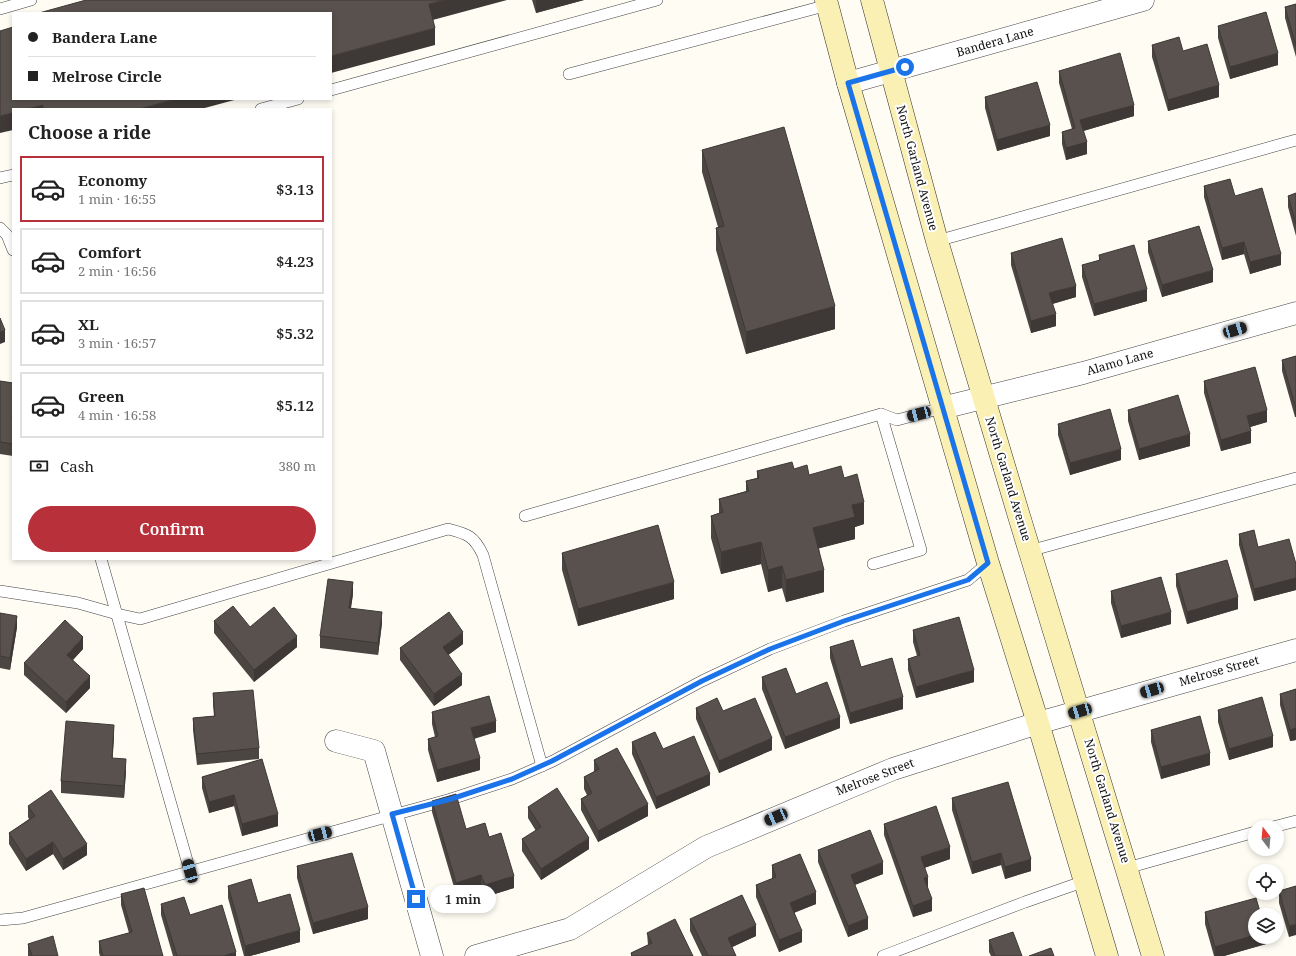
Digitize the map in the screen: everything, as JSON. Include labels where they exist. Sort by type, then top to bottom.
[{"type":"main road","name":"North Garland Avenue","points":[[872,0],[937,241],[1154,956]]},
{"type":"main road","points":[[827,3],[848,83],[942,408],[1107,956]]},
{"type":"street","name":"Bandera Lane","points":[[848,83],[1143,0]]},
{"type":"street","name":"Alamo Lane","points":[[942,408],[1083,373],[1296,313]]},
{"type":"street","name":"Melrose Street","points":[[476,956],[570,929],[706,847],[893,769],[1038,723],[1296,650]]},
{"type":"street","points":[[336,741],[374,751],[432,956]]},
{"type":"lane","points":[[0,9],[31,0]]},
{"type":"lane","points":[[332,90],[657,0]]},
{"type":"lane","points":[[569,74],[827,3]]},
{"type":"lane","points":[[265,108],[294,100]]},
{"type":"lane","points":[[937,241],[1296,140]]},
{"type":"lane","points":[[0,178],[12,175]]},
{"type":"lane","points":[[0,228],[7,236],[12,248]]},
{"type":"lane","points":[[525,516],[881,414],[897,420],[942,408]]},
{"type":"lane","points":[[873,564],[921,550],[881,414]]},
{"type":"lane","points":[[1030,551],[1296,478]]},
{"type":"lane","points":[[0,592],[78,603],[140,619],[448,529],[462,533],[470,536],[477,543],[483,555],[542,766]]},
{"type":"lane","points":[[101,560],[190,871]]},
{"type":"lane","points":[[0,920],[23,918],[392,814],[451,799],[512,779],[542,766],[618,727],[702,681],[770,649],[844,621],[968,580],[988,563]]},
{"type":"lane","points":[[1284,824],[1296,821]]},
{"type":"lane","points":[[1127,868],[1248,834]]},
{"type":"lane","points":[[883,956],[1085,880]]},
{"type":"building","points":[[86,0],[445,0],[429,4],[435,28],[332,56],[332,12],[43,12]]},
{"type":"building","points":[[1296,4],[1296,46],[1285,7]]},
{"type":"building","points":[[1266,12],[1278,53],[1230,67],[1218,26]]},
{"type":"building","points":[[12,27],[12,100],[172,100],[143,108],[44,108],[43,105],[31,108],[12,108],[12,113],[0,116],[0,31]]},
{"type":"building","points":[[1179,37],[1183,51],[1207,44],[1219,85],[1168,100],[1152,45]]},
{"type":"building","points":[[1120,53],[1134,105],[1080,120],[1087,142],[1066,148],[1062,132],[1075,128],[1059,71]]},
{"type":"building","points":[[1037,82],[1050,125],[997,140],[985,97]]},
{"type":"building","points":[[784,127],[835,306],[746,332],[716,228],[724,226],[702,150]]},
{"type":"building","points":[[1230,179],[1235,196],[1262,188],[1281,254],[1250,262],[1244,242],[1222,248],[1204,186]]},
{"type":"building","points":[[1296,193],[1296,224],[1288,196]]},
{"type":"building","points":[[1199,226],[1213,270],[1162,285],[1148,241]]},
{"type":"building","points":[[1062,238],[1076,286],[1049,293],[1056,314],[1031,321],[1011,253]]},
{"type":"building","points":[[1134,245],[1147,289],[1094,304],[1082,265],[1100,260],[1099,255]]},
{"type":"building","points":[[0,318],[5,330],[0,332]]},
{"type":"building","points":[[1296,356],[1296,405],[1295,405],[1282,360]]},
{"type":"building","points":[[1255,367],[1267,410],[1247,416],[1251,431],[1221,440],[1204,381]]},
{"type":"building","points":[[0,381],[12,383],[12,444],[0,442]]},
{"type":"building","points":[[1178,395],[1190,434],[1139,449],[1128,410]]},
{"type":"building","points":[[1110,409],[1121,449],[1070,463],[1058,424]]},
{"type":"building","points":[[792,462],[794,469],[807,465],[809,475],[841,466],[844,478],[857,474],[864,502],[852,505],[855,517],[813,528],[824,570],[786,580],[782,566],[768,570],[761,542],[721,552],[711,516],[723,512],[719,499],[749,491],[746,481],[759,478],[757,471]]},
{"type":"building","points":[[658,525],[674,582],[578,609],[562,553]]},
{"type":"building","points":[[1254,530],[1258,547],[1289,539],[1296,564],[1296,578],[1254,589],[1239,534]]},
{"type":"building","points":[[1227,560],[1238,597],[1187,612],[1176,574]]},
{"type":"building","points":[[1161,577],[1171,612],[1121,626],[1111,591]]},
{"type":"building","points":[[328,579],[353,582],[349,608],[382,612],[378,643],[320,636]]},
{"type":"building","points":[[233,606],[250,627],[274,607],[297,636],[254,670],[214,621]]},
{"type":"building","points":[[449,612],[463,632],[443,647],[462,674],[434,694],[400,648]]},
{"type":"building","points":[[0,613],[17,616],[10,658],[0,656]]},
{"type":"building","points":[[959,617],[974,670],[916,687],[908,659],[920,655],[913,630]]},
{"type":"building","points":[[65,620],[83,637],[67,655],[90,676],[66,702],[24,663]]},
{"type":"building","points":[[853,640],[861,667],[892,658],[903,697],[850,713],[830,647]]},
{"type":"building","points":[[786,668],[796,694],[827,682],[840,717],[785,737],[762,677]]},
{"type":"building","points":[[1296,689],[1296,728],[1290,730],[1280,694]]},
{"type":"building","points":[[253,690],[259,748],[197,754],[193,718],[215,716],[213,693]]},
{"type":"building","points":[[489,696],[496,721],[471,728],[480,758],[437,770],[428,739],[438,736],[432,712]]},
{"type":"building","points":[[1262,697],[1273,736],[1229,749],[1218,710]]},
{"type":"building","points":[[717,698],[723,711],[755,698],[772,738],[719,761],[696,708]]},
{"type":"building","points":[[1200,716],[1210,753],[1161,767],[1151,730]]},
{"type":"building","points":[[66,721],[114,725],[112,758],[126,759],[124,786],[61,781]]},
{"type":"building","points":[[655,732],[663,749],[694,736],[710,774],[656,797],[632,742]]},
{"type":"building","points":[[617,748],[648,804],[598,831],[581,799],[592,793],[584,777],[599,769],[594,760]]},
{"type":"building","points":[[262,759],[278,814],[242,824],[234,795],[209,802],[202,777]]},
{"type":"building","points":[[1008,782],[1031,859],[1005,867],[1001,853],[972,862],[952,798]]},
{"type":"building","points":[[557,788],[589,838],[541,869],[522,839],[541,827],[528,807]]},
{"type":"building","points":[[51,790],[87,844],[63,859],[53,842],[26,859],[9,833],[35,816],[28,806]]},
{"type":"building","points":[[456,794],[466,829],[485,823],[489,837],[501,833],[514,876],[485,885],[481,875],[456,883],[432,801]]},
{"type":"building","points":[[936,806],[950,847],[921,857],[928,877],[924,878],[932,899],[913,906],[884,824]]},
{"type":"building","points":[[870,830],[883,862],[851,875],[868,918],[848,926],[818,850]]},
{"type":"building","points":[[352,853],[368,907],[313,923],[297,866]]},
{"type":"building","points":[[800,854],[816,892],[790,903],[802,931],[779,940],[756,885],[776,877],[772,865]]},
{"type":"building","points":[[251,879],[258,903],[290,894],[300,930],[245,946],[228,886]]},
{"type":"building","points":[[1296,886],[1296,924],[1289,926],[1282,900],[1284,900],[1284,890]]},
{"type":"building","points":[[144,888],[163,956],[103,956],[99,941],[132,932],[121,894]]},
{"type":"building","points":[[742,895],[756,925],[728,938],[736,956],[708,956],[690,919]]},
{"type":"building","points":[[184,897],[190,915],[222,905],[236,952],[224,956],[177,956],[161,904]]},
{"type":"building","points":[[1249,900],[1257,900],[1259,908],[1248,908],[1248,937],[1215,947],[1205,912]]},
{"type":"building","points":[[675,919],[693,956],[632,956],[631,953],[652,943],[647,933]]},
{"type":"building","points":[[1013,932],[1022,956],[995,956],[989,940]]},
{"type":"building","points":[[53,936],[58,956],[32,956],[28,944]]},
{"type":"building","points":[[1051,948],[1054,956],[1029,956]]},
{"type":"route","points":[[416,899],[392,814],[451,799],[512,779],[552,761],[702,681],[770,649],[844,621],[968,580],[988,563],[848,83],[905,67]]}]
